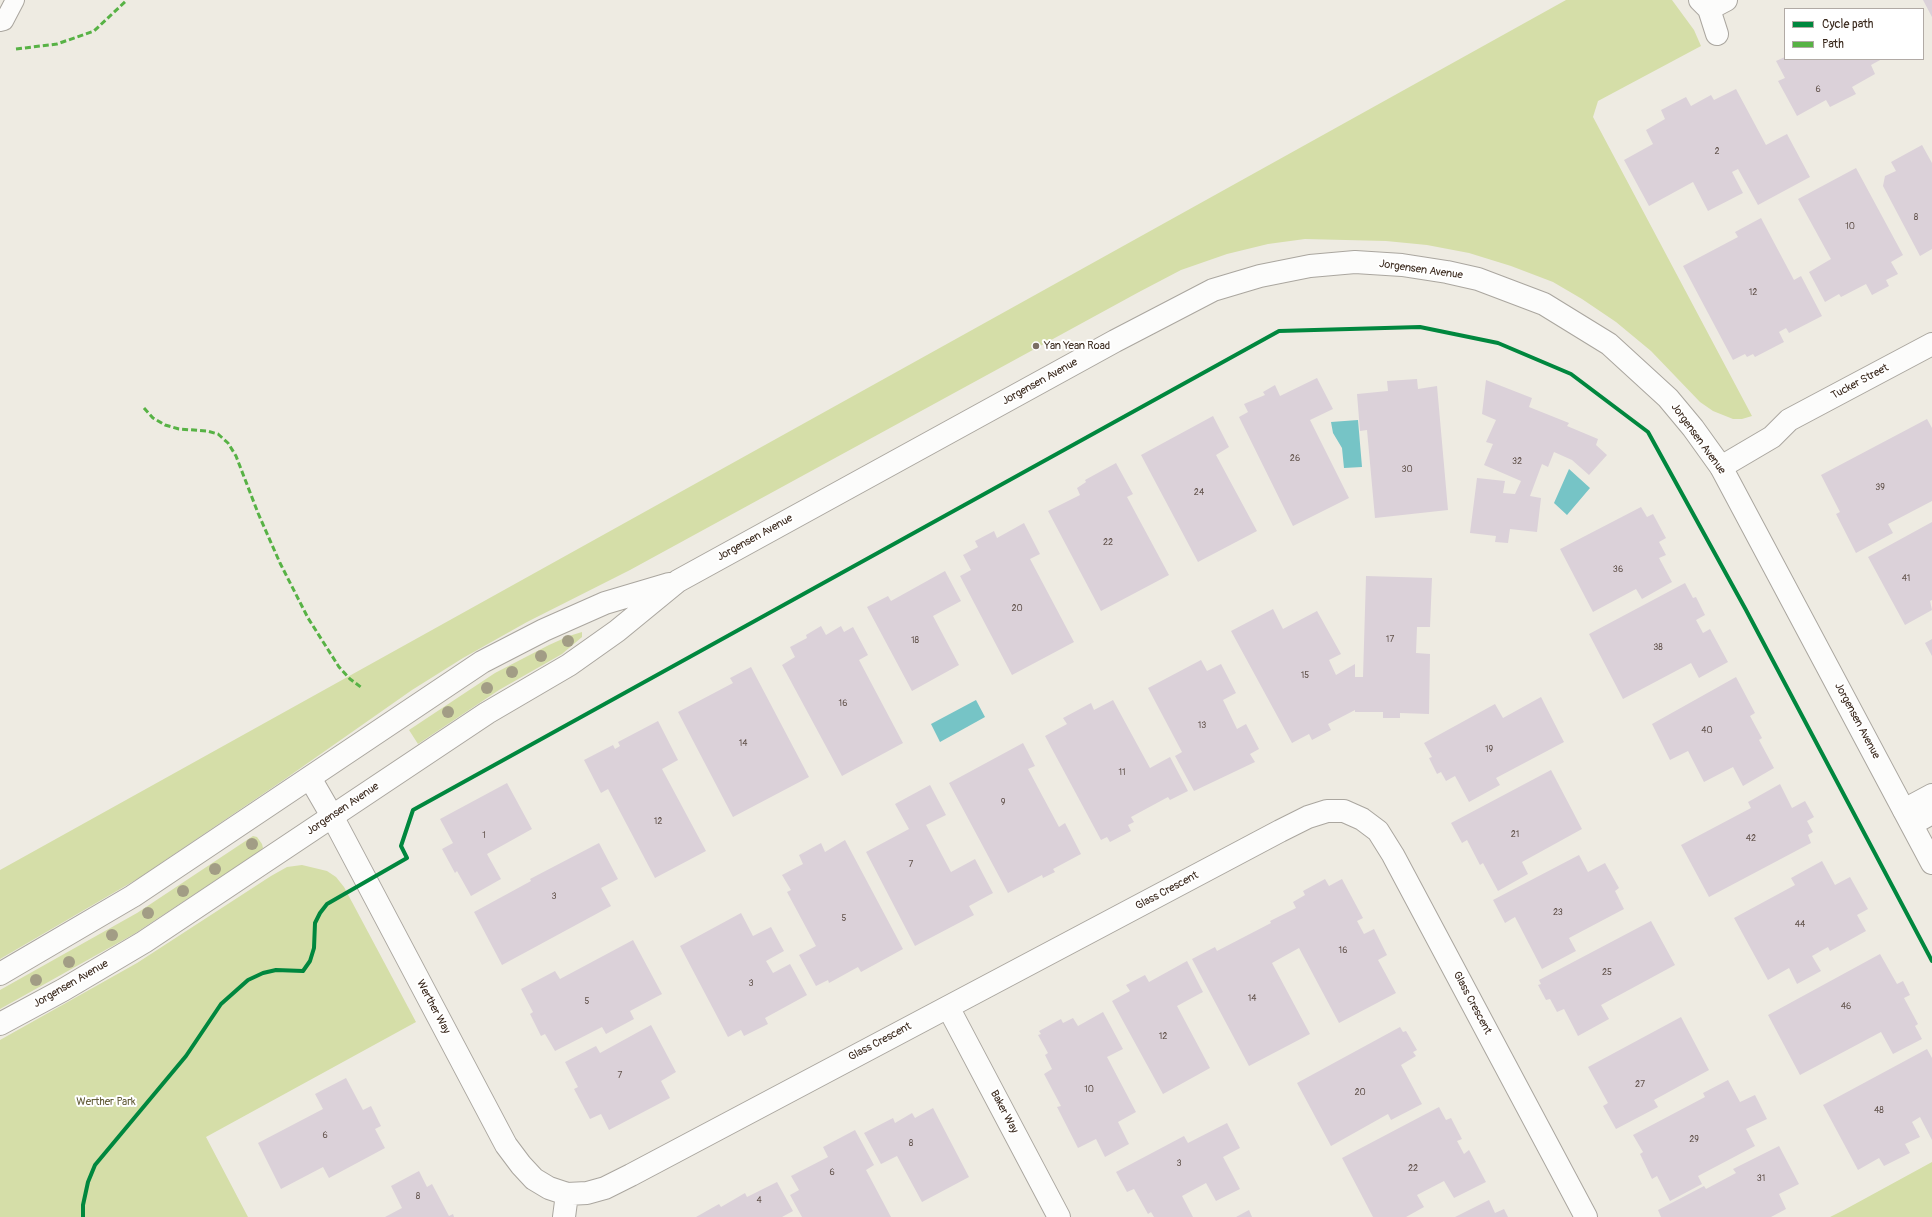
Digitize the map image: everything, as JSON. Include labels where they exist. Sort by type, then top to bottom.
[{"type":"street","points":[[1712,3],[1717,34]]},
{"type":"street","name":"Jorgensen Avenue","points":[[0,1024],[63,990],[144,942],[487,713],[569,665],[617,631],[678,581],[1115,341],[1213,290],[1260,276],[1310,266],[1355,262],[1402,265],[1447,272],[1478,279],[1544,304],[1609,344],[1668,398],[1693,428],[1716,461],[1932,863]]},
{"type":"street","name":"Tucker Street","points":[[1716,461],[1772,437],[1789,420],[1932,344]]},
{"type":"street","name":"Jorgensen Avenue","points":[[0,974],[133,896],[482,662],[544,630],[605,603],[678,581]]},
{"type":"street","name":"Werther Way","points":[[310,778],[332,816],[506,1145],[534,1179],[549,1188],[567,1194]]},
{"type":"street","points":[[1908,817],[1932,795]]},
{"type":"street","name":"Glass Crescent","points":[[567,1194],[587,1193],[605,1188],[631,1175],[1308,817],[1327,811],[1344,812],[1362,819],[1378,831],[1393,855],[1586,1217]]},
{"type":"street","points":[[1908,817],[1932,813]]},
{"type":"street","name":"Baker Way","points":[[948,1007],[1059,1217]]},
{"type":"street","points":[[564,1217],[567,1194]]},
{"type":"lane","points":[[0,22],[4,21],[15,0]]},
{"type":"green space","points":[[1566,0],[1672,0],[1694,30],[1701,46],[1598,101],[1593,117],[1752,416],[1742,419],[1733,419],[1713,411],[1700,402],[1651,351],[1616,322],[1553,282],[1511,266],[1469,253],[1427,245],[1386,241],[1305,239],[1268,244],[1227,254],[1181,270],[1139,292],[630,570],[527,622],[463,658],[412,690],[285,779],[139,878],[0,959],[0,870]]},
{"type":"green space","points":[[582,632],[582,637],[562,654],[499,690],[418,744],[409,730],[495,673],[549,645]]},
{"type":"green space","points":[[253,836],[257,837],[262,844],[263,848],[260,851],[134,934],[0,1009],[0,990],[137,913]]},
{"type":"green space","name":"Werther Park","points":[[302,865],[327,871],[336,877],[344,887],[416,1022],[206,1137],[248,1217],[0,1217],[0,1040],[137,963],[271,876],[287,867]]},
{"type":"green space","points":[[1932,1162],[1932,1217],[1830,1217],[1844,1210]]},
{"type":"water","points":[[1358,420],[1362,467],[1344,468],[1342,448],[1333,433],[1331,422]]},
{"type":"water","points":[[1569,469],[1590,488],[1567,515],[1554,503]]},
{"type":"water","points":[[976,700],[985,717],[940,742],[931,724]]},
{"type":"building","points":[[1923,0],[1932,0],[1932,17]]},
{"type":"building","points":[[1784,57],[1784,60],[1880,60],[1871,65],[1875,74],[1852,87],[1856,94],[1830,107],[1826,100],[1797,116],[1778,81],[1785,78],[1776,61]]},
{"type":"building","points":[[1736,89],[1766,145],[1787,134],[1810,177],[1758,205],[1738,169],[1732,172],[1743,193],[1708,211],[1693,182],[1649,206],[1624,160],[1653,144],[1646,130],[1665,119],[1661,110],[1686,97],[1691,106],[1711,95],[1714,100]]},
{"type":"building","points":[[1922,145],[1932,163],[1932,249],[1920,256],[1883,186],[1885,176],[1896,171],[1891,162]]},
{"type":"building","points":[[1856,168],[1903,255],[1891,262],[1898,274],[1886,280],[1889,286],[1872,295],[1866,284],[1841,297],[1839,294],[1825,302],[1809,272],[1831,259],[1798,199]]},
{"type":"building","points":[[1761,218],[1794,280],[1801,276],[1822,316],[1789,333],[1786,328],[1779,332],[1784,342],[1755,357],[1753,354],[1747,357],[1745,354],[1733,360],[1683,266],[1738,237],[1735,232]]},
{"type":"building","points":[[1317,378],[1333,409],[1310,420],[1349,498],[1293,526],[1239,417],[1248,412],[1244,404],[1265,395],[1263,392],[1275,385],[1280,396]]},
{"type":"building","points":[[1417,379],[1418,389],[1437,386],[1448,510],[1375,518],[1367,430],[1360,431],[1357,394],[1388,391],[1387,381]]},
{"type":"building","points":[[1486,380],[1532,398],[1529,407],[1569,423],[1567,426],[1598,439],[1596,445],[1607,455],[1589,475],[1572,460],[1554,452],[1548,467],[1542,464],[1530,496],[1541,498],[1537,532],[1510,529],[1508,543],[1495,542],[1496,536],[1470,533],[1477,478],[1505,481],[1503,493],[1515,494],[1521,481],[1484,465],[1493,444],[1486,442],[1496,420],[1482,414]]},
{"type":"building","points":[[1213,416],[1229,447],[1216,455],[1257,531],[1198,562],[1141,455]]},
{"type":"building","points":[[1927,419],[1932,428],[1932,501],[1888,524],[1893,533],[1856,553],[1836,514],[1840,512],[1821,475]]},
{"type":"building","points":[[1116,463],[1133,494],[1127,497],[1169,575],[1101,611],[1048,511],[1080,495],[1077,488],[1086,482],[1085,480]]},
{"type":"building","points":[[1641,507],[1647,517],[1653,514],[1666,538],[1659,542],[1666,555],[1659,558],[1672,582],[1642,599],[1636,589],[1593,612],[1560,549]]},
{"type":"building","points":[[1932,522],[1932,600],[1930,601],[1932,610],[1905,625],[1868,557]]},
{"type":"building","points":[[1024,523],[1040,554],[1030,559],[1074,642],[1012,675],[960,576],[971,570],[963,555],[978,547],[975,541],[994,531],[997,538]]},
{"type":"building","points":[[945,571],[961,601],[933,616],[959,665],[912,691],[867,607],[888,596],[891,601]]},
{"type":"building","points":[[1366,576],[1432,578],[1430,627],[1417,627],[1416,653],[1430,654],[1429,714],[1400,713],[1400,718],[1383,718],[1383,712],[1355,712],[1355,710],[1328,724],[1331,730],[1312,740],[1309,734],[1292,743],[1231,631],[1273,609],[1283,629],[1317,611],[1341,654],[1329,660],[1336,675],[1355,664],[1355,677],[1363,677]]},
{"type":"building","points":[[1685,583],[1693,598],[1696,597],[1705,615],[1696,620],[1703,633],[1710,629],[1728,662],[1699,678],[1691,663],[1623,699],[1589,634]]},
{"type":"building","points":[[821,626],[826,635],[841,626],[844,632],[853,627],[868,655],[859,660],[903,743],[842,776],[782,665],[795,657],[790,647],[807,638],[806,635]]},
{"type":"building","points":[[1932,639],[1932,656],[1925,643]]},
{"type":"building","points":[[1201,660],[1207,671],[1221,664],[1236,693],[1223,700],[1237,729],[1246,724],[1259,749],[1250,754],[1255,762],[1194,791],[1175,756],[1182,752],[1148,688]]},
{"type":"building","points":[[751,667],[809,777],[733,817],[678,712],[733,683],[730,678]]},
{"type":"building","points":[[1736,677],[1755,713],[1750,716],[1762,738],[1759,740],[1774,768],[1743,786],[1733,767],[1704,782],[1688,751],[1670,760],[1652,724]]},
{"type":"building","points":[[1541,697],[1564,742],[1496,778],[1500,785],[1469,802],[1455,776],[1446,781],[1441,772],[1437,774],[1429,758],[1432,757],[1424,743],[1495,704],[1503,718]]},
{"type":"building","points":[[1113,700],[1150,768],[1170,757],[1188,791],[1170,800],[1168,797],[1131,817],[1134,822],[1128,825],[1131,831],[1110,842],[1107,837],[1101,840],[1045,736],[1067,724],[1063,718],[1091,703],[1094,710]]},
{"type":"building","points":[[658,721],[678,760],[662,769],[706,851],[655,878],[608,789],[601,793],[584,760],[613,745],[615,749],[620,746],[618,742]]},
{"type":"building","points":[[1023,743],[1035,766],[1028,769],[1059,827],[1065,823],[1081,854],[1053,869],[1055,872],[1043,878],[1042,875],[1008,893],[949,783]]},
{"type":"building","points":[[1551,770],[1582,829],[1522,862],[1528,874],[1498,891],[1483,863],[1480,865],[1467,840],[1462,843],[1451,823]]},
{"type":"building","points":[[507,783],[532,829],[487,854],[501,879],[471,896],[457,871],[455,873],[442,849],[453,843],[440,819]]},
{"type":"building","points":[[1780,784],[1792,808],[1805,801],[1814,817],[1807,821],[1813,832],[1808,835],[1811,843],[1709,897],[1681,845],[1751,808],[1748,802]]},
{"type":"building","points":[[930,785],[946,815],[926,825],[951,872],[975,859],[993,893],[969,906],[974,915],[915,946],[866,852],[909,829],[895,804]]},
{"type":"building","points":[[845,840],[903,949],[861,972],[858,967],[829,983],[828,980],[816,986],[799,955],[816,946],[787,892],[791,890],[782,875],[803,864],[799,855],[821,843],[825,852]]},
{"type":"building","points":[[599,843],[618,879],[601,888],[611,906],[502,965],[474,912],[531,881],[530,879]]},
{"type":"building","points":[[1579,855],[1588,872],[1605,863],[1619,888],[1615,891],[1624,909],[1569,938],[1576,951],[1542,969],[1515,917],[1505,923],[1493,900]]},
{"type":"building","points":[[1822,861],[1835,885],[1850,877],[1868,909],[1857,915],[1866,931],[1830,951],[1828,947],[1812,956],[1821,971],[1797,984],[1789,968],[1768,980],[1734,918],[1795,885],[1791,878]]},
{"type":"building","points":[[1325,879],[1329,886],[1342,879],[1363,918],[1357,921],[1364,934],[1374,929],[1387,955],[1378,960],[1396,993],[1339,1023],[1299,948],[1272,963],[1310,1034],[1249,1066],[1192,959],[1215,947],[1217,951],[1271,923],[1270,921],[1296,908],[1293,902],[1305,895],[1303,891]]},
{"type":"building","points":[[741,913],[753,936],[771,927],[784,951],[766,961],[773,973],[790,964],[807,995],[765,1018],[768,1024],[744,1036],[741,1030],[728,1037],[680,946]]},
{"type":"building","points":[[1651,921],[1675,965],[1601,1005],[1609,1019],[1578,1036],[1564,1009],[1557,1012],[1550,999],[1546,1000],[1538,985],[1541,984],[1539,980]]},
{"type":"building","points":[[633,940],[662,994],[630,1011],[634,1019],[606,1034],[602,1027],[555,1051],[545,1034],[541,1036],[530,1014],[533,1012],[521,989],[555,971],[560,979]]},
{"type":"building","points":[[1880,954],[1897,984],[1903,981],[1910,995],[1904,998],[1918,1024],[1915,1026],[1922,1039],[1893,1054],[1881,1032],[1800,1075],[1768,1015]]},
{"type":"building","points":[[1187,961],[1203,992],[1177,1006],[1210,1068],[1163,1094],[1112,1001],[1130,991],[1126,985],[1145,975],[1149,982]]},
{"type":"building","points":[[1103,1012],[1123,1049],[1107,1057],[1136,1112],[1118,1122],[1129,1144],[1105,1157],[1096,1139],[1078,1148],[1057,1107],[1061,1106],[1044,1074],[1052,1069],[1045,1055],[1048,1053],[1038,1035],[1041,1034],[1039,1031],[1061,1019],[1063,1023],[1073,1018],[1078,1026]]},
{"type":"building","points":[[1681,1017],[1709,1070],[1654,1100],[1658,1107],[1616,1129],[1603,1106],[1608,1103],[1588,1067]]},
{"type":"building","points":[[651,1025],[676,1072],[661,1081],[670,1098],[609,1130],[601,1114],[590,1119],[574,1089],[578,1087],[565,1062],[596,1046],[600,1053]]},
{"type":"building","points":[[1400,1027],[1403,1032],[1406,1031],[1417,1050],[1413,1052],[1416,1056],[1401,1065],[1422,1104],[1391,1120],[1388,1114],[1331,1146],[1297,1083]]},
{"type":"building","points":[[1927,1049],[1932,1058],[1932,1140],[1920,1117],[1912,1122],[1920,1137],[1905,1144],[1910,1153],[1884,1166],[1879,1158],[1858,1170],[1823,1105]]},
{"type":"building","points":[[346,1078],[363,1110],[371,1106],[381,1126],[375,1129],[385,1148],[329,1178],[323,1167],[281,1189],[258,1143],[323,1109],[315,1094]]},
{"type":"building","points":[[1728,1080],[1740,1102],[1755,1095],[1767,1119],[1746,1129],[1755,1146],[1698,1176],[1702,1184],[1670,1201],[1657,1176],[1652,1179],[1640,1154],[1643,1152],[1633,1135],[1705,1097],[1703,1093]]},
{"type":"building","points":[[1439,1107],[1446,1120],[1451,1118],[1462,1139],[1457,1141],[1464,1154],[1469,1150],[1486,1182],[1454,1198],[1444,1181],[1417,1195],[1424,1207],[1406,1217],[1373,1217],[1342,1158]]},
{"type":"building","points":[[933,1108],[969,1177],[922,1202],[897,1156],[881,1164],[864,1133],[893,1118],[895,1123],[912,1113],[915,1118]]},
{"type":"building","points":[[1227,1123],[1240,1148],[1223,1157],[1240,1189],[1216,1201],[1206,1183],[1182,1196],[1193,1217],[1154,1217],[1151,1212],[1148,1214],[1134,1189],[1127,1192],[1116,1172],[1184,1136],[1188,1143]]},
{"type":"building","points":[[855,1130],[874,1165],[866,1170],[891,1217],[802,1217],[790,1195],[799,1190],[791,1176],[828,1157],[823,1147]]},
{"type":"building","points":[[1779,1146],[1799,1184],[1779,1194],[1786,1209],[1771,1217],[1661,1217],[1658,1210],[1704,1186],[1706,1189],[1736,1173],[1733,1169]]},
{"type":"building","points":[[419,1171],[427,1187],[432,1184],[449,1216],[453,1214],[454,1217],[385,1217],[402,1208],[391,1186]]},
{"type":"building","points":[[777,1182],[793,1211],[782,1217],[696,1217],[719,1204],[721,1207],[745,1193],[747,1197]]},
{"type":"building","points":[[1489,1200],[1495,1213],[1504,1209],[1508,1217],[1455,1217]]},
{"type":"building","points":[[1249,1210],[1252,1217],[1236,1217]]},
{"type":"marked path","points":[[16,49],[57,44],[94,31],[127,0]]},
{"type":"marked path","points":[[144,408],[153,418],[165,425],[179,429],[207,431],[218,434],[228,443],[236,456],[258,513],[280,563],[308,618],[339,667],[350,679],[362,688]]},
{"type":"cycle path","points":[[83,1217],[83,1205],[88,1182],[95,1165],[186,1056],[221,1004],[248,980],[263,973],[276,970],[303,971],[310,961],[314,948],[315,923],[327,904],[407,858],[401,846],[413,810],[1279,331],[1420,327],[1498,343],[1571,374],[1648,432],[1746,610],[1932,961]]},
{"type":"place","name":"Yan Yean Road","points":[[1036,346]]}]
